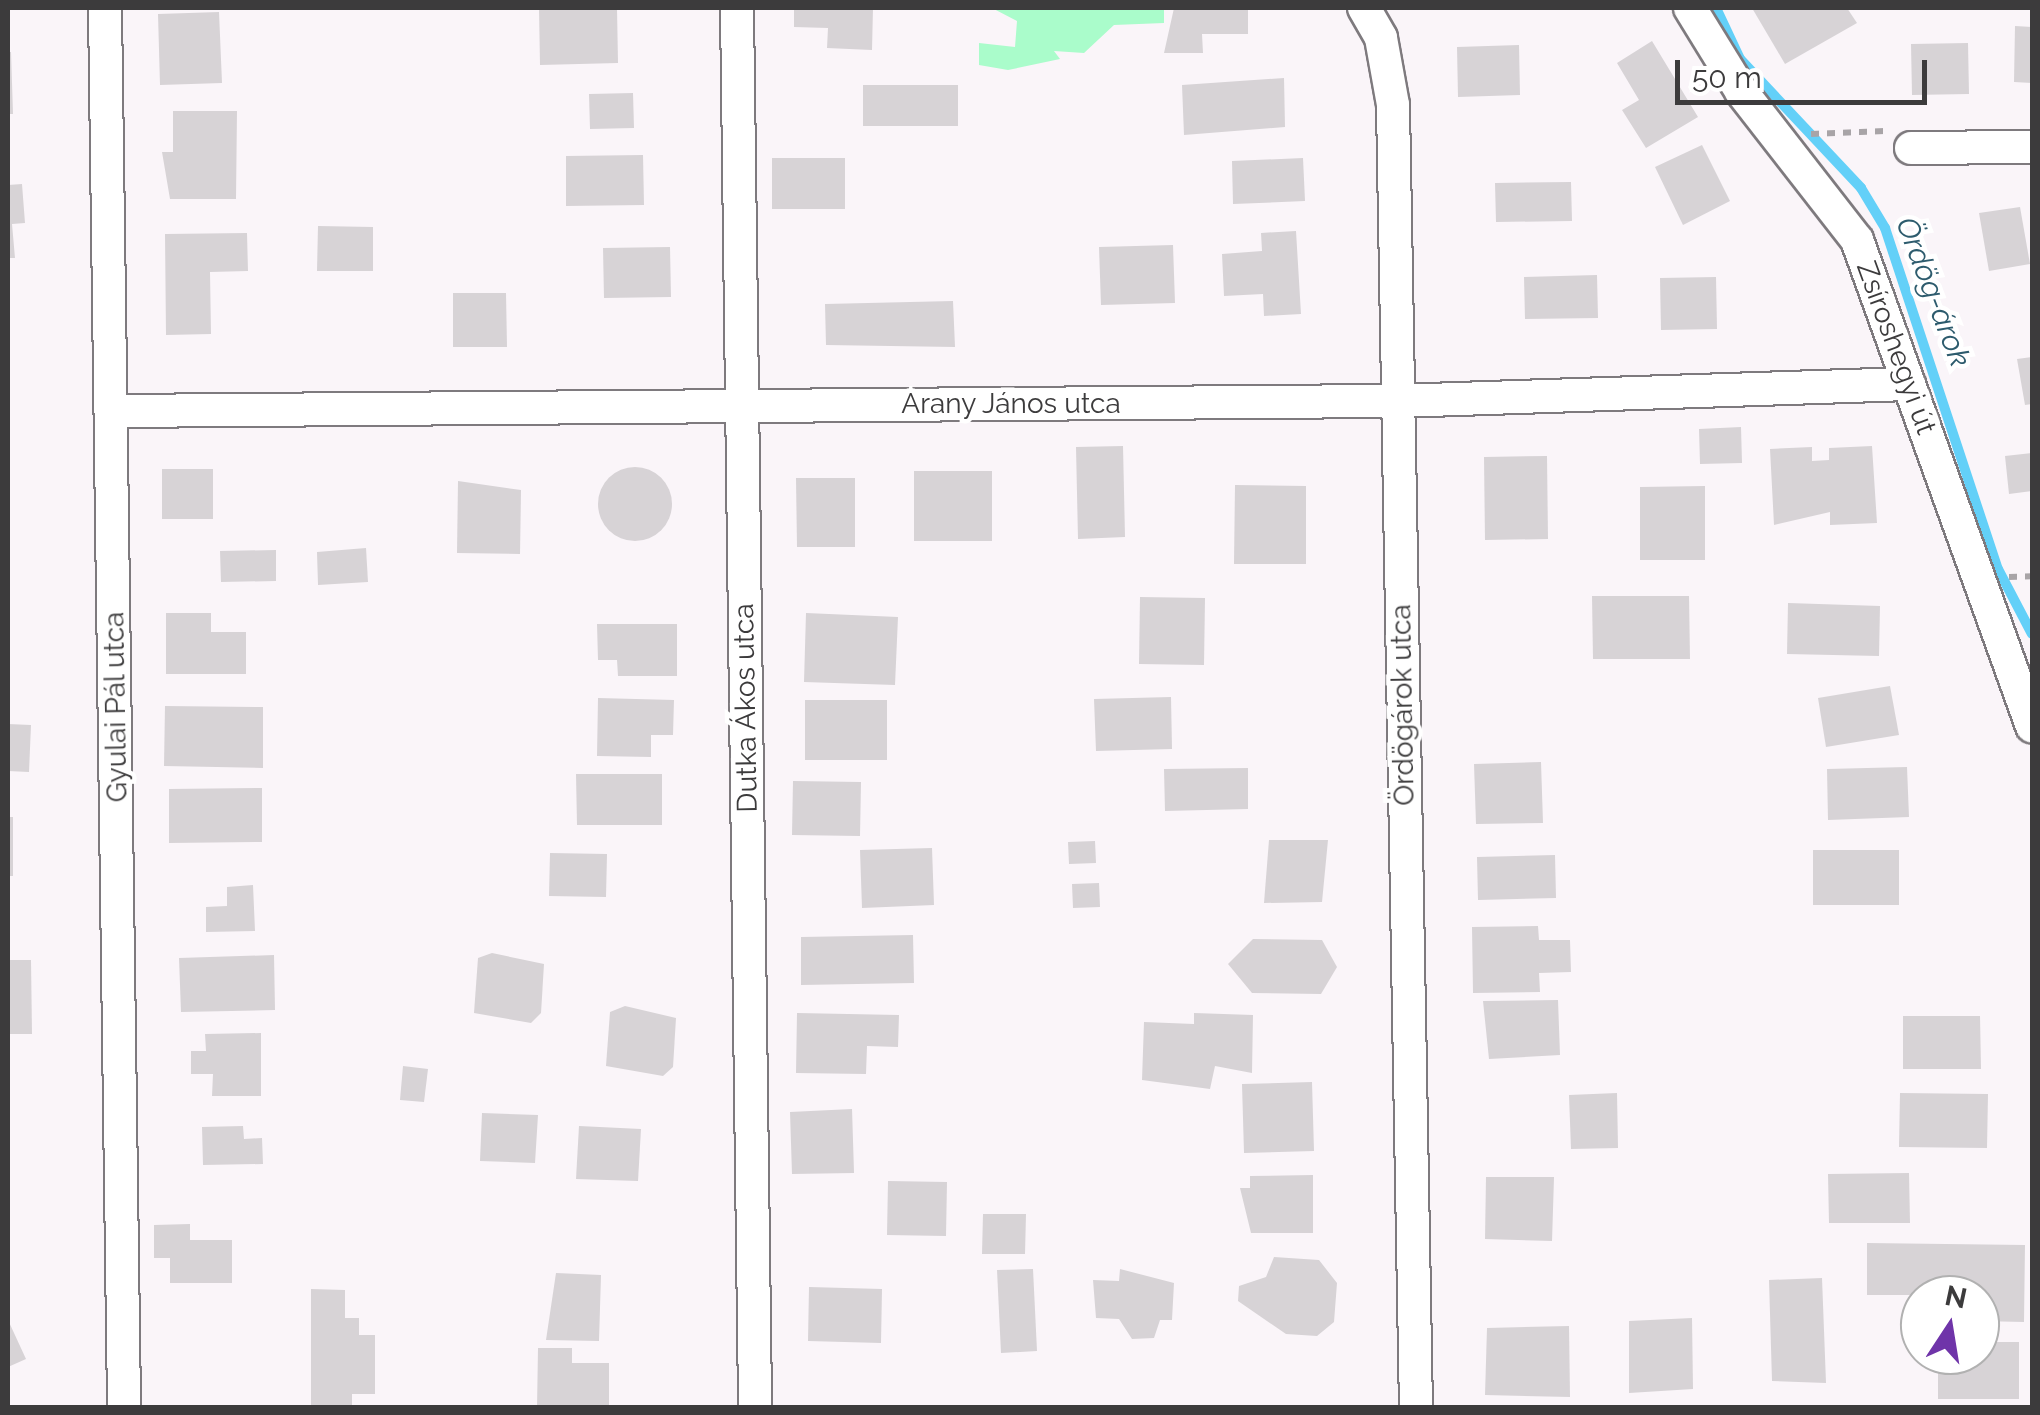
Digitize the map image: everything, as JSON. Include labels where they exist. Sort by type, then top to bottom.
[{"type":"street","name":"Gyulai Pál utca","points":[[105,8],[124,1408]]},
{"type":"street","name":"Dutka Ákos utca","points":[[737,8],[754,1408]]},
{"type":"street","name":"Ördögárok utca","points":[[1364,8],[1381,38],[1393,105],[1416,1408]]},
{"type":"street","name":"Zsíroshegyi út","points":[[1690,8],[1741,91],[1848,226],[2032,726]]},
{"type":"street","points":[[1912,148],[2032,147]]},
{"type":"street","name":"Arany János utca","points":[[113,412],[1398,401],[1909,384]]},
{"type":"path","points":[[1820,128],[1878,127],[1912,148]]},
{"type":"path","points":[[2016,576],[2032,576]]},
{"type":"green space","points":[[992,8],[1164,8],[1164,23],[1114,25],[1084,53],[1054,51],[1060,59],[1008,70],[979,65],[979,43],[1015,47],[1017,21]]},
{"type":"building","points":[[539,8],[617,8],[618,63],[540,65]]},
{"type":"building","points":[[794,8],[873,8],[872,50],[827,48],[828,28],[794,27]]},
{"type":"building","points":[[1174,8],[1248,8],[1248,34],[1202,34],[1203,53],[1164,53]]},
{"type":"building","points":[[1752,8],[1847,8],[1857,23],[1785,64]]},
{"type":"building","points":[[219,12],[222,83],[160,85],[158,14]]},
{"type":"building","points":[[2015,26],[2032,27],[2032,83],[2014,82]]},
{"type":"building","points":[[1652,41],[1698,117],[1646,148],[1622,110],[1639,100],[1617,63]]},
{"type":"building","points":[[1968,43],[1969,94],[1912,95],[1911,44]]},
{"type":"building","points":[[1519,45],[1520,95],[1458,97],[1457,47]]},
{"type":"building","points":[[11,52],[13,114],[8,114]]},
{"type":"building","points":[[1284,78],[1285,127],[1184,135],[1182,85]]},
{"type":"building","points":[[863,85],[958,85],[958,126],[863,126]]},
{"type":"building","points":[[633,93],[634,128],[590,129],[589,94]]},
{"type":"building","points":[[173,111],[237,111],[236,199],[170,199],[162,152],[173,152]]},
{"type":"building","points":[[1702,145],[1730,201],[1683,225],[1655,167]]},
{"type":"building","points":[[643,155],[644,205],[566,206],[566,156]]},
{"type":"building","points":[[772,158],[845,158],[845,209],[772,209]]},
{"type":"building","points":[[1303,158],[1305,201],[1233,204],[1232,161]]},
{"type":"building","points":[[1571,182],[1572,221],[1496,222],[1495,183]]},
{"type":"building","points":[[22,184],[25,223],[12,224],[15,258],[8,258],[8,185]]},
{"type":"building","points":[[2020,207],[2030,264],[1989,271],[1979,213]]},
{"type":"building","points":[[318,226],[373,227],[373,271],[317,271]]},
{"type":"building","points":[[1296,231],[1301,314],[1264,316],[1263,294],[1224,296],[1222,254],[1262,251],[1261,233]]},
{"type":"building","points":[[247,233],[248,271],[210,272],[211,334],[166,335],[165,234]]},
{"type":"building","points":[[1173,245],[1175,303],[1101,305],[1099,247]]},
{"type":"building","points":[[670,247],[671,297],[604,298],[603,248]]},
{"type":"building","points":[[1597,275],[1598,318],[1525,319],[1524,277]]},
{"type":"building","points":[[1716,277],[1717,329],[1661,330],[1660,278]]},
{"type":"building","points":[[453,293],[506,293],[507,347],[453,347]]},
{"type":"building","points":[[953,301],[955,347],[826,345],[825,304]]},
{"type":"building","points":[[2032,357],[2032,404],[2025,405],[2017,359]]},
{"type":"building","points":[[1741,427],[1742,463],[1700,464],[1699,429]]},
{"type":"building","points":[[1123,446],[1125,537],[1078,539],[1076,447]]},
{"type":"building","points":[[1872,446],[1877,523],[1830,525],[1830,512],[1774,525],[1770,449],[1812,447],[1812,461],[1829,460],[1829,448]]},
{"type":"building","points":[[2032,453],[2032,491],[2009,494],[2005,456]]},
{"type":"building","points":[[1547,456],[1548,539],[1485,540],[1484,457]]},
{"type":"building","points":[[635,467],[662,477],[672,504],[662,531],[635,541],[608,531],[598,504],[608,477]]},
{"type":"building","points":[[162,469],[213,469],[213,519],[162,519]]},
{"type":"building","points":[[914,471],[992,471],[992,541],[914,541]]},
{"type":"building","points":[[796,478],[855,478],[855,547],[797,547]]},
{"type":"building","points":[[458,481],[521,490],[520,554],[457,553]]},
{"type":"building","points":[[1235,485],[1306,486],[1306,564],[1234,564]]},
{"type":"building","points":[[1705,486],[1705,560],[1640,560],[1640,487]]},
{"type":"building","points":[[366,548],[368,582],[318,585],[317,552]]},
{"type":"building","points":[[276,550],[276,581],[221,582],[220,551]]},
{"type":"building","points":[[1592,596],[1689,596],[1690,659],[1593,659]]},
{"type":"building","points":[[1140,597],[1205,598],[1204,665],[1139,664]]},
{"type":"building","points":[[1788,603],[1880,606],[1879,656],[1787,654]]},
{"type":"building","points":[[166,613],[211,613],[211,632],[246,632],[246,674],[166,674]]},
{"type":"building","points":[[806,613],[898,617],[895,685],[804,682]]},
{"type":"building","points":[[597,624],[677,624],[677,676],[618,676],[617,660],[598,660]]},
{"type":"building","points":[[1890,686],[1899,735],[1826,747],[1818,698]]},
{"type":"building","points":[[1171,697],[1172,749],[1096,751],[1094,699]]},
{"type":"building","points":[[598,698],[674,700],[673,735],[651,735],[651,757],[597,756]]},
{"type":"building","points":[[805,700],[887,700],[887,760],[805,760]]},
{"type":"building","points":[[165,706],[263,707],[263,768],[164,766]]},
{"type":"building","points":[[8,724],[31,725],[29,772],[8,771]]},
{"type":"building","points":[[1541,762],[1543,823],[1476,824],[1474,764]]},
{"type":"building","points":[[1907,767],[1909,817],[1828,820],[1827,769]]},
{"type":"building","points":[[1248,768],[1248,809],[1165,811],[1164,769]]},
{"type":"building","points":[[576,774],[662,774],[662,825],[577,825]]},
{"type":"building","points":[[793,781],[861,782],[860,836],[792,835]]},
{"type":"building","points":[[262,788],[262,842],[169,843],[169,789]]},
{"type":"building","points":[[8,817],[13,817],[13,876],[8,876]]},
{"type":"building","points":[[1269,840],[1328,840],[1322,902],[1264,903]]},
{"type":"building","points":[[1095,841],[1096,863],[1069,864],[1068,842]]},
{"type":"building","points":[[932,848],[934,905],[862,908],[860,850]]},
{"type":"building","points":[[1813,850],[1899,850],[1899,905],[1813,905]]},
{"type":"building","points":[[550,853],[607,854],[606,897],[549,896]]},
{"type":"building","points":[[1555,855],[1556,898],[1478,900],[1477,857]]},
{"type":"building","points":[[1099,883],[1100,907],[1073,908],[1072,884]]},
{"type":"building","points":[[253,885],[255,931],[206,932],[206,907],[227,906],[227,887]]},
{"type":"building","points":[[1538,926],[1539,940],[1570,940],[1571,972],[1539,973],[1540,992],[1473,993],[1472,927]]},
{"type":"building","points":[[913,935],[914,983],[801,985],[801,937]]},
{"type":"building","points":[[1253,939],[1322,940],[1337,967],[1321,994],[1252,993],[1228,964]]},
{"type":"building","points":[[492,953],[544,964],[541,1013],[531,1023],[474,1013],[478,958]]},
{"type":"building","points":[[274,955],[275,1010],[181,1012],[179,958]]},
{"type":"building","points":[[8,960],[31,960],[32,1034],[8,1034]]},
{"type":"building","points":[[1558,1000],[1560,1055],[1489,1059],[1483,1001]]},
{"type":"building","points":[[625,1006],[676,1018],[673,1067],[663,1076],[606,1066],[610,1012]]},
{"type":"building","points":[[797,1013],[899,1015],[898,1047],[867,1046],[866,1074],[796,1073]]},
{"type":"building","points":[[1194,1013],[1253,1015],[1252,1073],[1215,1066],[1210,1089],[1142,1080],[1144,1022],[1194,1024]]},
{"type":"building","points":[[1903,1016],[1980,1016],[1981,1069],[1903,1069]]},
{"type":"building","points":[[261,1033],[261,1096],[212,1096],[213,1074],[191,1074],[191,1051],[206,1051],[205,1034]]},
{"type":"building","points":[[403,1066],[428,1069],[424,1102],[400,1100]]},
{"type":"building","points":[[1312,1082],[1314,1151],[1244,1153],[1242,1084]]},
{"type":"building","points":[[1617,1093],[1618,1148],[1571,1149],[1569,1095]]},
{"type":"building","points":[[1900,1093],[1988,1094],[1987,1148],[1899,1147]]},
{"type":"building","points":[[852,1109],[854,1173],[792,1174],[790,1112]]},
{"type":"building","points":[[482,1113],[538,1115],[535,1163],[480,1161]]},
{"type":"building","points":[[243,1126],[244,1139],[262,1138],[263,1164],[203,1165],[202,1127]]},
{"type":"building","points":[[579,1126],[641,1129],[638,1181],[576,1179]]},
{"type":"building","points":[[1909,1173],[1910,1223],[1829,1223],[1828,1174]]},
{"type":"building","points":[[1313,1175],[1313,1233],[1251,1233],[1240,1188],[1250,1188],[1250,1176]]},
{"type":"building","points":[[1486,1177],[1554,1177],[1552,1241],[1485,1239]]},
{"type":"building","points":[[888,1181],[947,1182],[946,1236],[887,1235]]},
{"type":"building","points":[[983,1214],[1026,1214],[1025,1254],[982,1254]]},
{"type":"building","points":[[190,1224],[190,1240],[232,1240],[232,1283],[170,1283],[170,1258],[154,1258],[154,1225]]},
{"type":"building","points":[[1867,1243],[2025,1245],[2024,1322],[2000,1321],[2000,1275],[1900,1275],[1900,1295],[1867,1295]]},
{"type":"building","points":[[1274,1257],[1319,1260],[1337,1283],[1334,1322],[1317,1336],[1286,1334],[1238,1301],[1239,1286],[1266,1277]]},
{"type":"building","points":[[1033,1269],[1037,1351],[1001,1353],[997,1270]]},
{"type":"building","points":[[1120,1269],[1174,1283],[1172,1320],[1160,1320],[1154,1338],[1132,1339],[1119,1319],[1096,1318],[1093,1280],[1119,1281]]},
{"type":"building","points":[[556,1273],[601,1275],[599,1341],[546,1340]]},
{"type":"building","points":[[1822,1278],[1826,1383],[1772,1381],[1769,1280]]},
{"type":"building","points":[[809,1287],[882,1289],[881,1343],[808,1341]]},
{"type":"building","points":[[311,1289],[345,1290],[345,1318],[359,1318],[359,1335],[375,1335],[375,1394],[352,1394],[352,1408],[311,1408]]},
{"type":"building","points":[[1692,1318],[1693,1389],[1629,1393],[1629,1321]]},
{"type":"building","points":[[8,1320],[26,1359],[8,1367]]},
{"type":"building","points":[[1569,1326],[1570,1397],[1485,1395],[1487,1328]]},
{"type":"building","points":[[2000,1342],[2019,1342],[2019,1399],[1938,1399],[1938,1375],[2000,1375]]},
{"type":"building","points":[[538,1348],[572,1348],[572,1363],[609,1363],[609,1406],[537,1408]]},
{"type":"waterway","name":"Ördög-árok","points":[[1716,8],[1740,59],[1861,188],[1885,228],[1998,569],[2032,634]]}]
